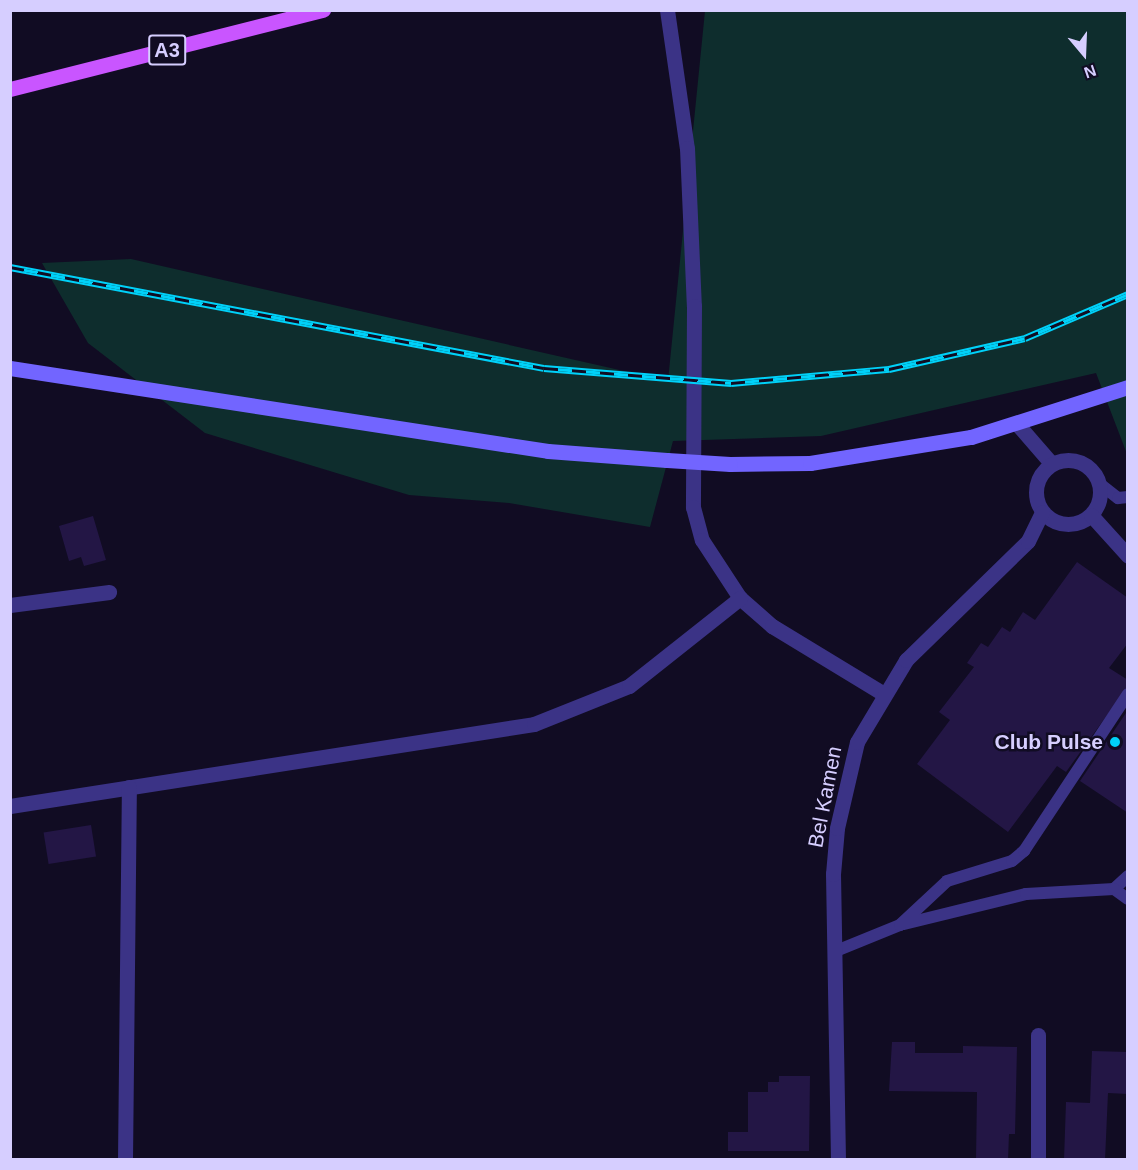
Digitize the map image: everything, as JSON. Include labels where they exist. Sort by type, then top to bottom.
[{"type":"main road","name":"A3","points":[[10,89],[323,10]]},
{"type":"street","points":[[666,10],[687,148],[694,306],[693,507],[702,540],[740,598],[772,626],[882,693]]},
{"type":"street","points":[[10,368],[548,451],[730,464],[810,463],[971,437],[1018,424],[1128,387]]},
{"type":"street","points":[[1018,424],[1051,463]]},
{"type":"street","points":[[1077,460],[1087,465],[1100,484],[1097,506],[1091,515],[1070,524],[1042,512],[1037,502],[1037,480],[1051,463],[1077,460]]},
{"type":"street","name":"Bel Kamen","points":[[838,1160],[833,874],[837,828],[857,742],[882,693],[934,627],[1028,541],[1042,512]]},
{"type":"street","points":[[1091,515],[1128,556]]},
{"type":"street","points":[[10,605],[109,592]]},
{"type":"street","points":[[10,806],[534,724],[629,686],[740,598]]},
{"type":"street","points":[[125,1160],[129,787]]},
{"type":"street","points":[[1038,1035],[1038,1160]]},
{"type":"lane","points":[[1100,484],[1118,498],[1128,497]]},
{"type":"lane","points":[[900,925],[947,880],[1012,861],[1024,852],[1128,694]]},
{"type":"lane","points":[[1113,889],[1128,876]]},
{"type":"lane","points":[[836,951],[900,925],[1026,894],[1113,889],[1128,899]]},
{"type":"green space","points":[[705,11],[1127,11],[1127,454],[1096,373],[821,436],[673,441],[650,527],[509,503],[409,495],[205,433],[88,343],[42,263],[131,259],[668,381]]},
{"type":"building","points":[[93,516],[106,560],[84,566],[81,557],[69,561],[59,526]]},
{"type":"building","points":[[1077,562],[1128,598],[1128,643],[1109,668],[1128,680],[1128,686],[1066,772],[1057,766],[1008,832],[917,764],[950,720],[939,712],[974,667],[967,663],[981,643],[988,647],[1002,627],[1010,632],[1023,612],[1035,620]]},
{"type":"building","name":"Club Pulse","points":[[1128,710],[1128,813],[1080,781]]},
{"type":"building","points":[[91,825],[96,857],[49,864],[44,833]]},
{"type":"building","points":[[892,1042],[915,1042],[915,1053],[963,1053],[963,1046],[1017,1047],[1015,1134],[1009,1134],[1008,1160],[976,1160],[977,1092],[889,1091]]},
{"type":"building","points":[[1092,1051],[1128,1052],[1128,1094],[1108,1093],[1105,1160],[1064,1160],[1066,1102],[1090,1103]]},
{"type":"building","points":[[779,1076],[810,1076],[809,1151],[728,1151],[728,1132],[748,1132],[748,1092],[768,1092],[768,1082],[779,1082]]},
{"type":"railway","points":[[10,267],[544,368],[731,383],[889,369],[1025,338],[1128,294]]},
{"type":"place","name":"Club Pulse","points":[[1115,742]]}]
